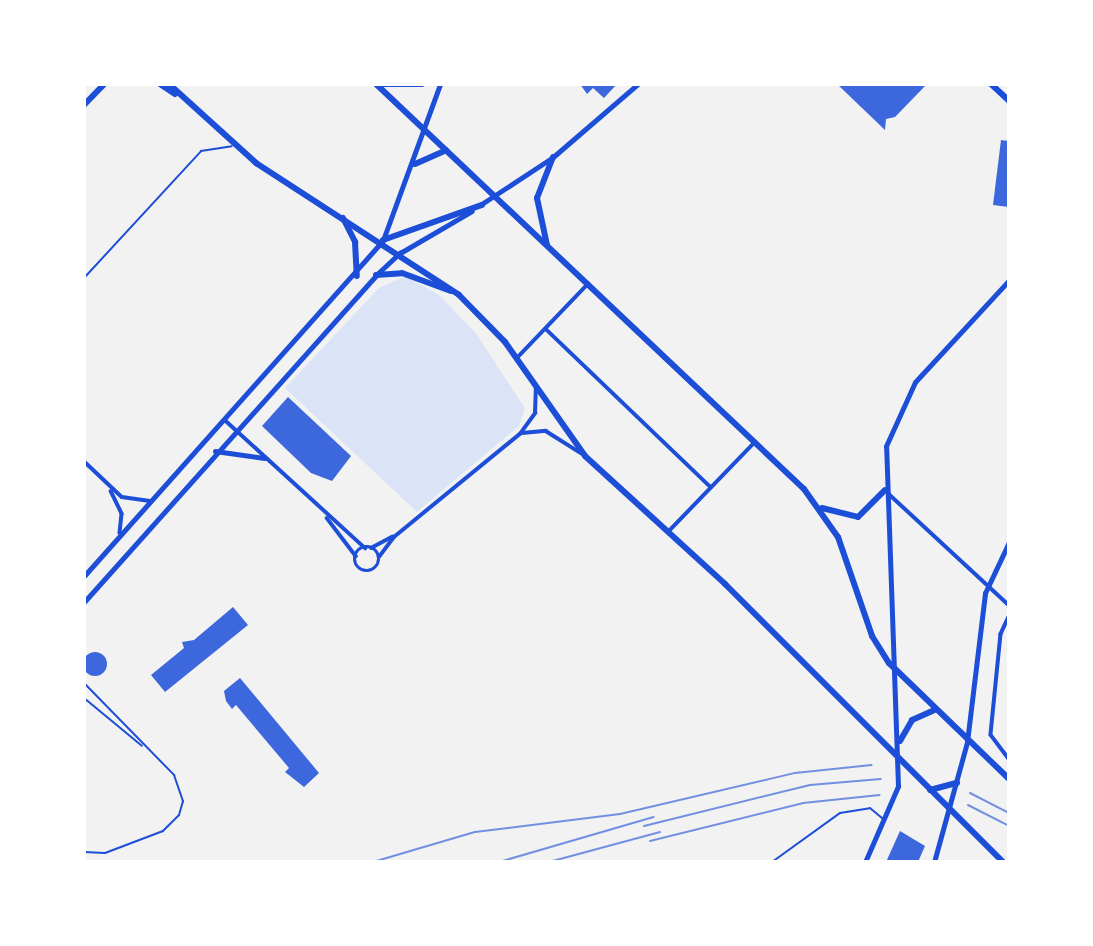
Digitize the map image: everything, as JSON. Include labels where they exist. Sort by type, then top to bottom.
[{"type":"main road","points":[[84,105],[104,84]]},
{"type":"main road","points":[[160,84],[188,103]]},
{"type":"main road","points":[[169,84],[237,147],[342,217],[383,240],[456,293],[517,358],[585,456],[668,531],[1003,862]]},
{"type":"main road","points":[[376,84],[756,440],[820,507],[844,549],[872,636],[899,674],[967,742],[1009,779]]},
{"type":"main road","points":[[383,84],[422,84]]},
{"type":"main road","points":[[84,576],[357,275],[383,240],[415,164],[440,84]]},
{"type":"main road","points":[[84,601],[234,428],[376,275],[400,253],[482,205],[553,157],[638,84]]},
{"type":"main road","points":[[991,84],[1009,101]]},
{"type":"main road","points":[[415,164],[446,150]]},
{"type":"main road","points":[[548,247],[537,198],[553,157]]},
{"type":"main road","points":[[383,240],[482,205]]},
{"type":"main road","points":[[342,217],[355,242],[357,275]]},
{"type":"main road","points":[[376,275],[402,273],[456,293]]},
{"type":"main road","points":[[865,862],[884,829],[900,758],[899,674],[885,490],[886,446],[906,396],[1009,280]]},
{"type":"main road","points":[[215,451],[265,458]]},
{"type":"main road","points":[[820,507],[858,517],[885,490]]},
{"type":"main road","points":[[934,862],[950,812],[967,742],[988,585],[1009,542]]},
{"type":"main road","points":[[900,741],[912,720],[934,710]]},
{"type":"main road","points":[[928,789],[957,783]]},
{"type":"street","points":[[517,358],[589,284]]},
{"type":"street","points":[[547,330],[711,487]]},
{"type":"street","points":[[325,516],[366,571],[394,537],[520,434],[535,413],[536,386]]},
{"type":"street","points":[[224,419],[325,516],[379,557]]},
{"type":"street","points":[[520,434],[547,431],[585,456]]},
{"type":"street","points":[[668,531],[756,440]]},
{"type":"street","points":[[84,461],[109,488],[132,503],[152,500]]},
{"type":"street","points":[[109,488],[122,514],[120,535]]},
{"type":"street","points":[[885,490],[1009,605]]},
{"type":"street","points":[[356,556],[394,537]]},
{"type":"street","points":[[1009,617],[1001,634],[990,735],[1009,759]]},
{"type":"lane","points":[[84,278],[201,151],[237,147]]},
{"type":"lane","points":[[84,683],[146,749]]},
{"type":"lane","points":[[84,698],[151,753],[181,786],[179,815],[147,837],[105,853],[84,852]]},
{"type":"lane","points":[[772,862],[840,813],[870,808],[882,816],[884,829]]},
{"type":"shaded area","points":[[406,276],[439,295],[475,332],[525,408],[519,426],[417,512],[285,388],[379,288]]},
{"type":"building","points":[[580,84],[617,84],[604,98],[593,88],[587,94]]},
{"type":"building","points":[[837,84],[927,84],[895,117],[886,119],[885,130]]},
{"type":"building","points":[[1001,140],[1009,141],[1009,207],[993,205]]},
{"type":"building","points":[[288,397],[351,456],[332,481],[311,473],[262,426]]},
{"type":"building","points":[[233,607],[248,625],[165,692],[151,675],[184,648],[182,642],[194,640]]},
{"type":"building","points":[[95,652],[104,655],[107,664],[104,673],[95,676],[86,673],[83,664],[86,655]]},
{"type":"building","points":[[240,678],[319,773],[304,787],[285,772],[289,768],[236,705],[232,709],[226,701],[224,691]]},
{"type":"building","points":[[900,831],[925,846],[918,862],[886,862]]},
{"type":"railway","points":[[373,862],[475,832],[620,814],[795,773],[872,765]]},
{"type":"railway","points":[[644,826],[810,785],[881,779]]},
{"type":"railway","points":[[970,793],[1009,813]]},
{"type":"railway","points":[[650,841],[803,803],[880,795]]},
{"type":"railway","points":[[968,805],[1009,826]]},
{"type":"railway","points":[[499,862],[654,817]]},
{"type":"railway","points":[[549,862],[660,832]]}]
